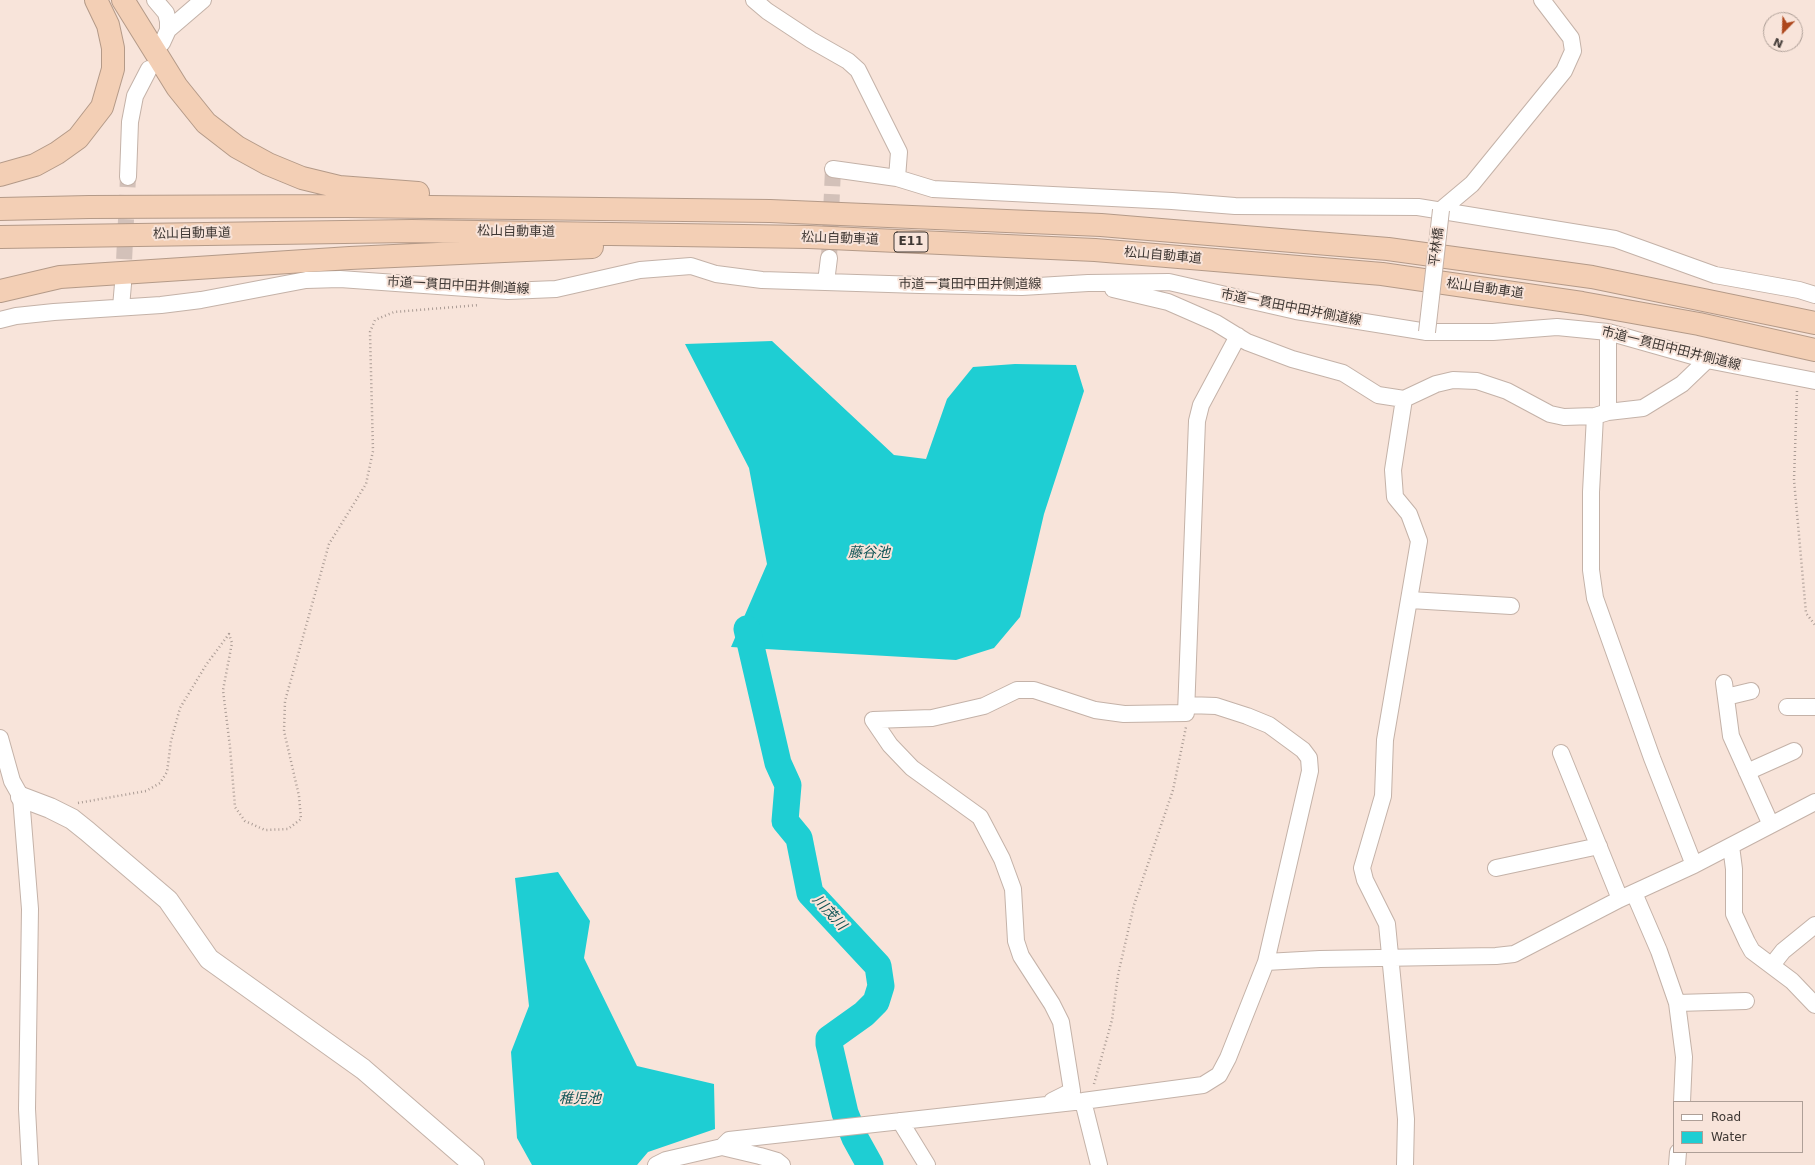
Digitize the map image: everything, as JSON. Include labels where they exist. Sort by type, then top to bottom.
[{"type":"highway","points":[[0,175],[35,165],[57,153],[78,138],[102,107],[113,69],[113,48],[108,25],[96,0]]},
{"type":"highway","points":[[123,0],[159,60],[206,123],[237,147],[268,164],[302,178],[339,187],[387,191],[770,211]]},
{"type":"highway","name":"松山自動車道","points":[[0,209],[89,207],[346,206],[770,211],[1101,225],[1388,249],[1592,277],[1815,324]]},
{"type":"highway","name":"松山自動車道","points":[[0,237],[412,231],[809,237],[1095,250],[1382,274],[1582,303],[1699,324],[1815,350]]},
{"type":"highway","points":[[0,291],[60,277],[197,267],[350,258],[809,237]]},
{"type":"street","points":[[155,0],[166,13],[165,36],[203,0]]},
{"type":"street","points":[[754,0],[767,11],[811,40],[848,60],[858,70],[899,152],[897,178]]},
{"type":"street","points":[[1441,210],[1472,184],[1564,71],[1573,51],[1571,38],[1542,0]]},
{"type":"street","points":[[128,177],[130,122],[135,96],[149,69]]},
{"type":"street","points":[[833,169],[897,178],[933,189],[1172,201],[1235,206],[1418,207],[1615,239],[1715,275],[1799,290],[1815,295]]},
{"type":"street","name":"平林橋","points":[[1427,332],[1441,210]]},
{"type":"street","points":[[826,282],[828,258]]},
{"type":"street","name":"市道一貫田中田井側道線","points":[[0,320],[16,316],[201,300],[306,280],[340,279],[508,291],[556,289],[640,270],[691,266],[716,274],[762,280],[1022,287],[1088,283],[1169,282],[1296,311],[1427,332],[1493,332],[1557,327],[1608,332],[1707,360],[1798,376],[1815,381]]},
{"type":"street","points":[[1088,283],[1168,302],[1216,323],[1247,342],[1292,359],[1343,373],[1378,395],[1404,399],[1436,384],[1453,380],[1477,381],[1507,391],[1550,414],[1564,417],[1601,414],[1643,408],[1682,384],[1707,360]]},
{"type":"street","points":[[121,307],[123,284]]},
{"type":"street","points":[[1608,332],[1601,414],[1591,492],[1591,570],[1594,598],[1652,758],[1694,865]]},
{"type":"street","points":[[1187,709],[1197,421],[1201,405],[1238,336]]},
{"type":"street","points":[[1404,399],[1393,470],[1393,484],[1395,497],[1409,514],[1419,541],[1385,740],[1383,796],[1362,868],[1365,880],[1387,924],[1389,958],[1406,1119],[1405,1165]]},
{"type":"street","points":[[1410,600],[1511,606]]},
{"type":"street","points":[[722,1147],[729,1140],[1044,1106],[1078,1096],[1204,1085],[1219,1076],[1228,1058],[1266,962],[1310,771],[1309,758],[1304,750],[1264,723],[1216,706],[1124,714],[1094,710],[1034,690],[1017,690],[984,706],[932,718],[873,720],[890,744],[912,768],[980,817],[1002,859],[1012,888],[1016,941],[1021,956],[1052,1004],[1061,1022],[1078,1096],[1099,1165]]},
{"type":"street","points":[[1751,691],[1725,690],[1731,736],[1771,825]]},
{"type":"street","points":[[1787,707],[1815,707]]},
{"type":"street","points":[[0,738],[12,781],[21,797],[30,909],[28,1109],[30,1165]]},
{"type":"street","points":[[1747,772],[1794,751]]},
{"type":"street","points":[[1561,753],[1599,846],[1659,951],[1676,1003],[1684,1057],[1682,1101]]},
{"type":"street","points":[[21,797],[50,808],[72,819],[87,831],[168,900],[209,959],[364,1069],[474,1165]]},
{"type":"street","points":[[1266,962],[1320,959],[1496,956],[1514,954],[1627,896],[1694,865],[1815,802]]},
{"type":"street","points":[[1496,868],[1599,846]]},
{"type":"street","points":[[1731,846],[1734,869],[1734,914],[1752,951],[1792,981],[1815,1005]]},
{"type":"street","points":[[1772,965],[1783,951],[1815,925]]},
{"type":"street","points":[[1676,1003],[1746,1001]]},
{"type":"street","points":[[900,1121],[926,1165]]},
{"type":"street","points":[[656,1165],[666,1160],[722,1147],[760,1156],[782,1165]]},
{"type":"street","points":[[1677,1165],[1678,1153]]},
{"type":"path","points":[[50,808],[146,791],[160,783],[167,772],[171,742],[180,708],[206,665],[229,634],[232,643],[223,690],[235,807],[245,821],[265,830],[288,829],[301,819],[299,796],[284,731],[286,701],[329,544],[366,484],[374,451],[370,332],[375,320],[394,312],[477,307],[483,303]]},
{"type":"path","points":[[1798,376],[1794,480],[1806,613],[1815,625]]},
{"type":"path","points":[[1078,1096],[1093,1090],[1112,1020],[1118,976],[1134,905],[1173,790],[1188,719],[1187,709]]},
{"type":"water","name":"藤谷池","points":[[772,341],[894,455],[926,459],[947,399],[973,367],[1015,364],[1076,365],[1084,391],[1044,514],[1020,617],[994,648],[956,660],[731,647],[767,564],[749,468],[685,344]]},
{"type":"water","name":"稚児池","points":[[558,872],[590,921],[584,958],[637,1066],[714,1084],[715,1129],[648,1152],[637,1165],[532,1165],[517,1138],[511,1052],[529,1006],[515,878]]},
{"type":"waterway","name":"川茂川","points":[[747,629],[778,763],[788,785],[785,821],[799,838],[810,893],[878,966],[881,986],[876,1002],[864,1014],[829,1039],[845,1113],[855,1138],[870,1165]]},
{"type":"tunnel","points":[[829,258],[833,169]]},
{"type":"tunnel","points":[[123,283],[128,177]]}]
